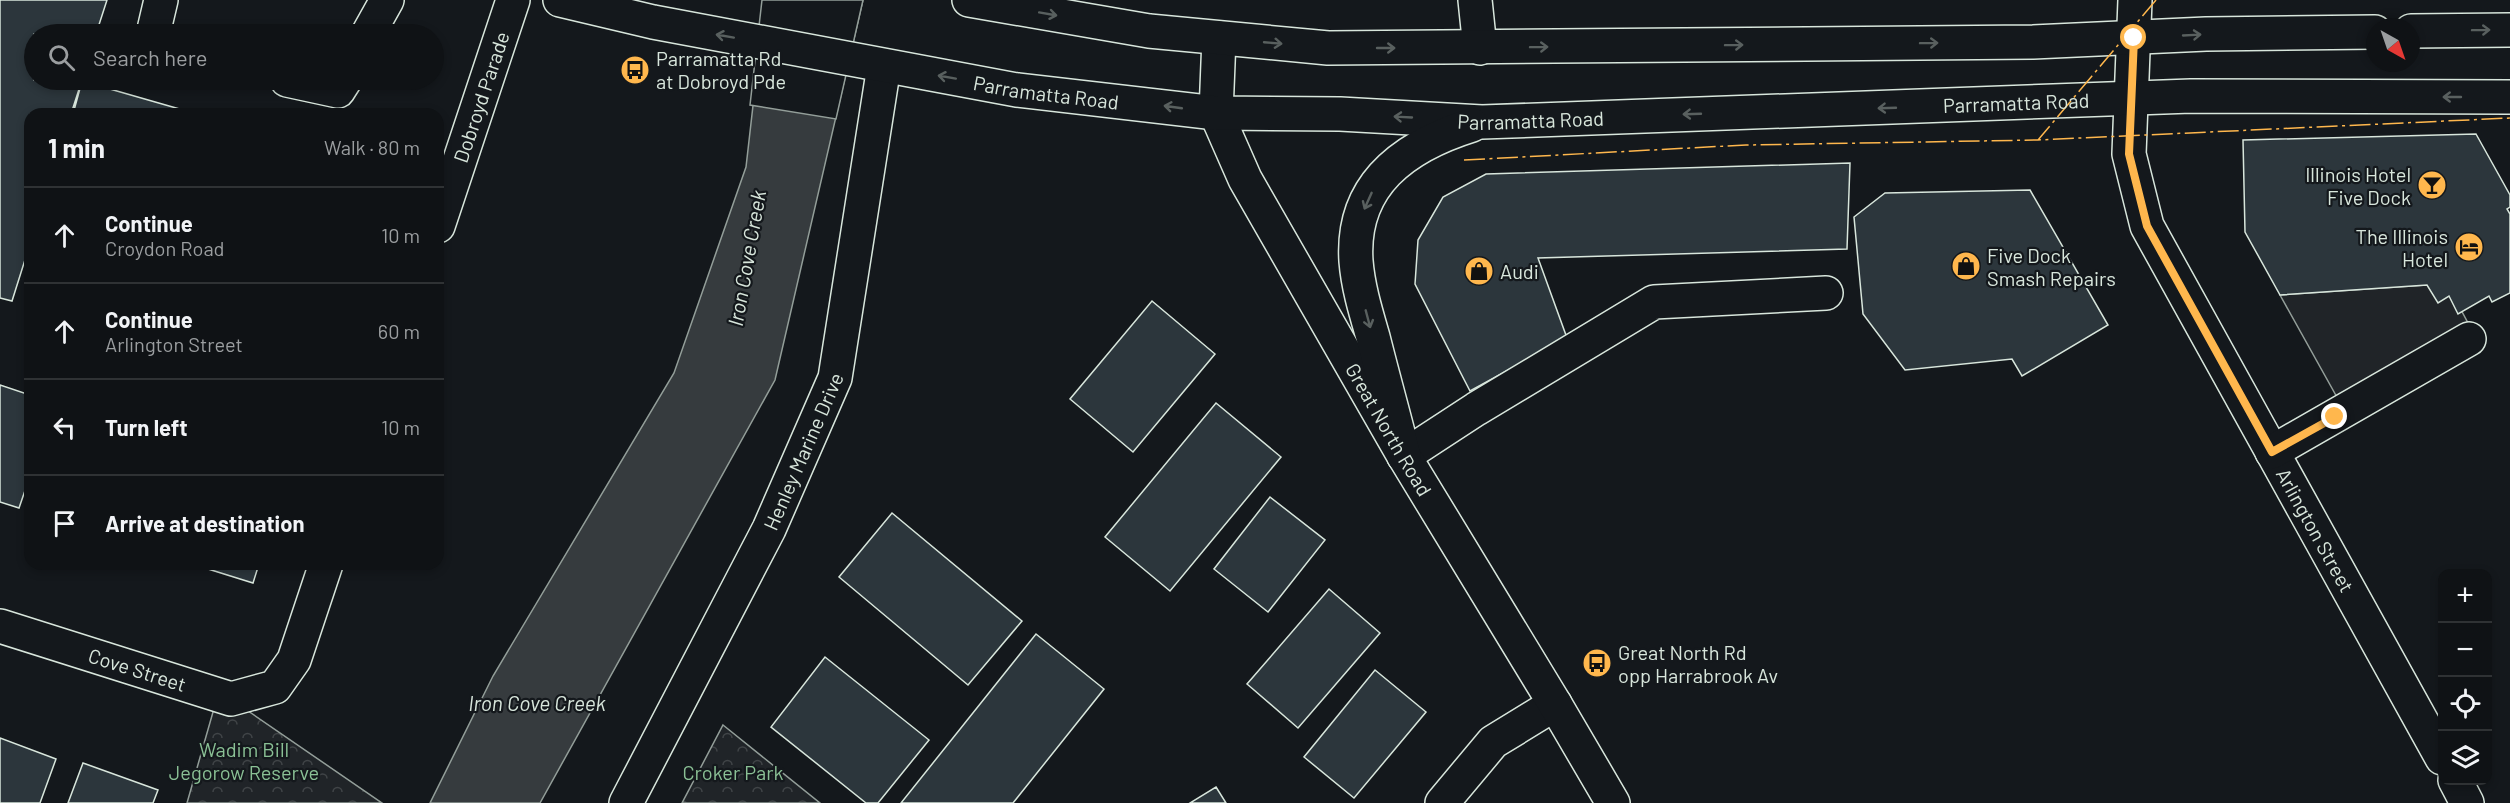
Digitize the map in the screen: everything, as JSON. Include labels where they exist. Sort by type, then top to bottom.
[{"type":"main road","points":[[156,24],[162,0]]},
{"type":"main road","points":[[374,24],[387,0]]},
{"type":"main road","name":"Dobroyd Parade","points":[[444,208],[513,0]]},
{"type":"main road","name":"Parramatta Road","points":[[560,0],[653,22],[1017,90],[1216,113],[1340,114],[1482,122],[2206,96],[2510,97]]},
{"type":"main road","points":[[969,0],[1149,32],[1328,48],[2033,42],[2366,32]]},
{"type":"main road","points":[[1475,0],[1480,48]]},
{"type":"main road","name":"Arlington Street","points":[[2135,0],[2129,154],[2147,226],[2438,751]]},
{"type":"main road","points":[[2420,31],[2510,30]]},
{"type":"main road","name":"Great North Road","points":[[1219,38],[1216,113],[1245,179],[1404,456],[1556,704],[1613,803]]},
{"type":"main road","name":"Henley Marine Drive","points":[[626,803],[769,529],[835,378],[884,66]]},
{"type":"main road","points":[[1482,122],[1443,134],[1404,156],[1384,173],[1368,197],[1358,228],[1356,262],[1404,456],[1476,409],[1654,302],[1826,293]]},
{"type":"main road","points":[[2272,452],[2469,339]]},
{"type":"main road","name":"Cove Street","points":[[0,626],[231,699],[275,687],[294,660],[324,570]]},
{"type":"main road","points":[[1442,803],[1493,742],[1556,704]]},
{"type":"main road","points":[[2458,785],[2468,803]]},
{"type":"green space","points":[[2427,285],[2452,293],[2468,323],[2338,399],[2280,295]]},
{"type":"green space","name":"Wadim Bill Jegorow Reserve","points":[[219,691],[382,803],[187,803]]},
{"type":"green space","name":"Croker Park","points":[[723,725],[820,803],[682,803]]},
{"type":"water","name":"Iron Cove Creek","points":[[765,0],[863,0],[775,380],[540,803],[430,803],[493,676],[674,373],[746,167]]},
{"type":"pier","points":[[762,0],[863,0],[836,119],[750,105]]},
{"type":"building","points":[[0,0],[107,0],[99,24],[24,24],[24,90],[79,90],[73,108],[24,108],[24,263],[12,301],[0,298]]},
{"type":"building","points":[[80,90],[113,90],[176,108],[75,108]]},
{"type":"building","points":[[2476,134],[2510,195],[2510,207],[2507,209],[2510,214],[2510,293],[2492,302],[2489,296],[2458,314],[2449,296],[2438,303],[2427,285],[2280,295],[2245,232],[2243,140]]},
{"type":"building","name":"Audi","points":[[1850,163],[1847,249],[1538,258],[1567,338],[1470,391],[1415,284],[1418,240],[1443,197],[1486,174]]},
{"type":"building","name":"Five Dock Smash Repairs","points":[[2030,190],[2108,325],[2022,376],[2012,359],[1905,370],[1863,314],[1854,217],[1885,193]]},
{"type":"building","points":[[1152,301],[1215,354],[1133,452],[1070,399]]},
{"type":"building","points":[[0,385],[24,393],[24,493],[19,508],[0,502]]},
{"type":"building","points":[[1216,403],[1281,457],[1170,591],[1105,537]]},
{"type":"building","points":[[1270,497],[1325,540],[1268,612],[1214,569]]},
{"type":"building","points":[[892,513],[1022,621],[968,685],[839,577]]},
{"type":"building","points":[[211,570],[257,570],[253,583]]},
{"type":"building","points":[[1329,589],[1380,633],[1298,728],[1247,684]]},
{"type":"building","points":[[1036,634],[1104,689],[1013,803],[901,803]]},
{"type":"building","points":[[825,657],[929,740],[878,803],[866,803],[771,727]]},
{"type":"building","points":[[1375,670],[1426,712],[1354,798],[1304,757]]},
{"type":"building","points":[[0,738],[56,759],[40,803],[0,803]]},
{"type":"building","points":[[83,763],[158,790],[153,803],[68,803]]},
{"type":"building","points":[[1216,787],[1226,803],[1190,803]]},
{"type":"power","points":[[2156,0],[2038,140],[2510,118]]},
{"type":"power","points":[[1464,160],[1746,145],[2038,140]]},
{"type":"place","name":"Parramatta Rd at Dobroyd Pde","points":[[635,70]]},
{"type":"place","name":"Illinois Hotel Five Dock","points":[[2432,185]]},
{"type":"place","name":"The Illinois Hotel","points":[[2469,247]]},
{"type":"place","name":"Five Dock Smash Repairs","points":[[1966,266]]},
{"type":"place","name":"Audi","points":[[1479,271]]},
{"type":"place","name":"Great North Rd opp Harrabrook Av","points":[[1597,663]]},
{"type":"route","points":[[2134,38],[2129,154],[2147,226],[2272,452],[2335,417]]}]
